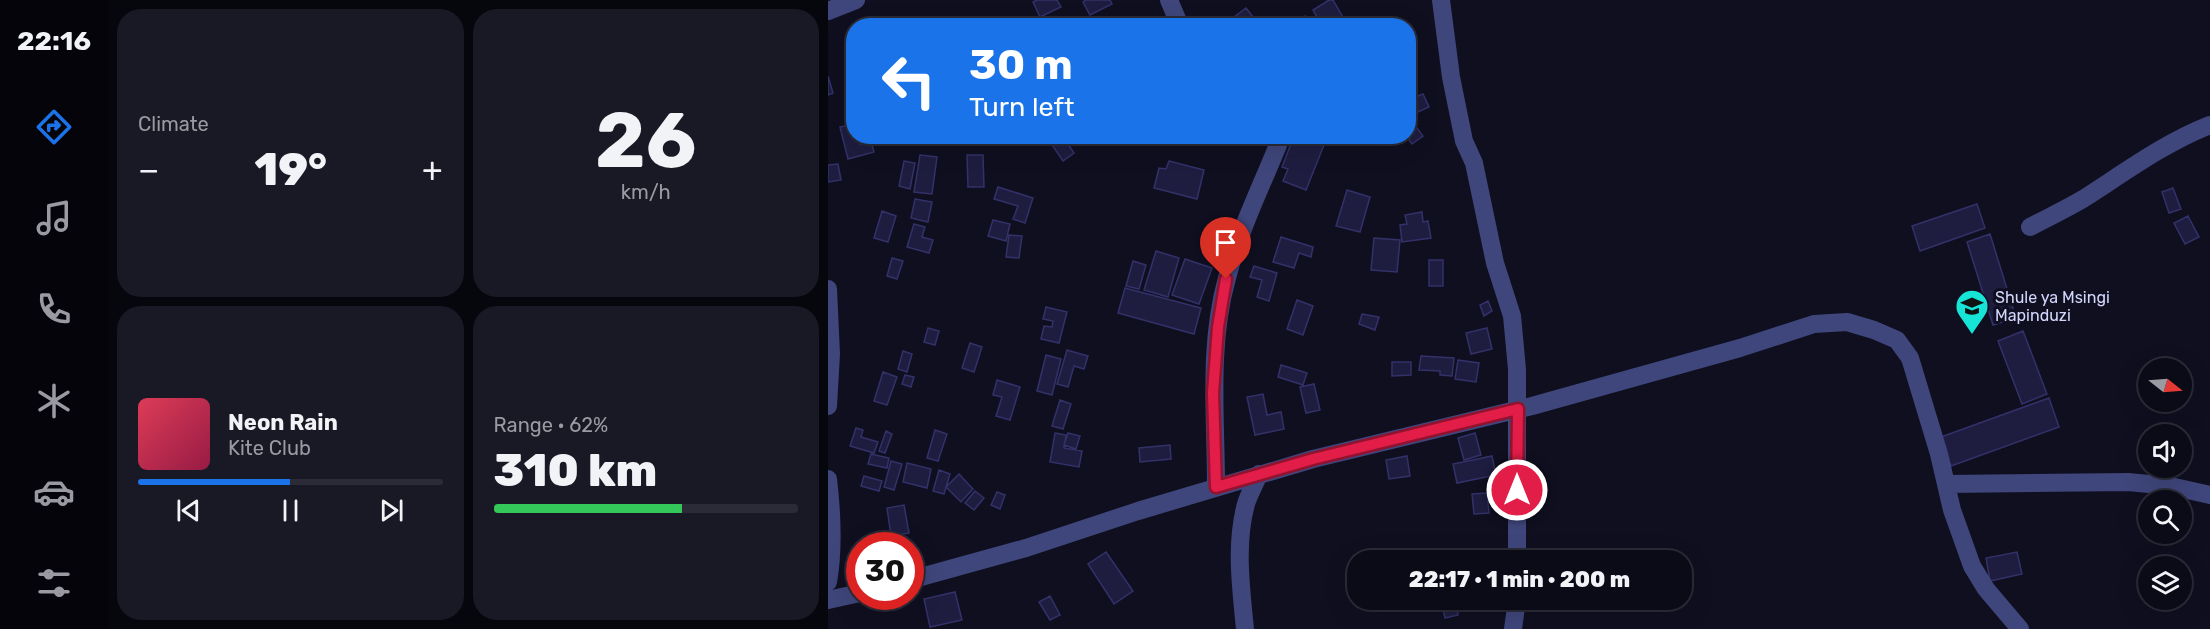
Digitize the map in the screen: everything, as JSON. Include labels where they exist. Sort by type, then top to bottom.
[{"type":"street","points":[[828,11],[856,0]]},
{"type":"street","points":[[1169,0],[1177,18]]},
{"type":"street","points":[[1441,0],[1451,77],[1464,141],[1474,163],[1496,263],[1512,316],[1518,409],[1517,550]]},
{"type":"street","points":[[2030,227],[2081,200],[2188,133],[2210,125]]},
{"type":"street","points":[[1216,487],[1213,393],[1218,327],[1226,279],[1249,210],[1278,144]]},
{"type":"street","points":[[828,289],[828,406]]},
{"type":"street","points":[[924,576],[1026,548],[1216,487],[1313,459],[1518,409],[1740,348],[1814,324],[1847,322],[1897,340],[1910,358],[1952,510],[1972,566],[1986,589],[2020,629]]},
{"type":"street","points":[[1245,629],[1240,580],[1241,541],[1246,504],[1259,474]]},
{"type":"street","points":[[828,479],[832,558],[828,582]]},
{"type":"street","points":[[1946,484],[2128,482],[2170,486],[2210,495]]},
{"type":"street","points":[[828,600],[846,596]]},
{"type":"street","points":[[1513,629],[1516,610]]},
{"type":"building","points":[[1057,0],[1061,7],[1040,17],[1033,2]]},
{"type":"building","points":[[1110,0],[1112,4],[1090,15],[1083,2]]},
{"type":"building","points":[[1333,0],[1343,18],[1318,18],[1313,10]]},
{"type":"building","points":[[1246,8],[1254,18],[1233,18]]},
{"type":"building","points":[[828,76],[833,93],[828,95]]},
{"type":"building","points":[[1423,94],[1429,107],[1416,113],[1416,97]]},
{"type":"building","points":[[846,126],[846,144],[872,144],[874,152],[848,159],[840,127]]},
{"type":"building","points":[[1416,127],[1423,136],[1416,141]]},
{"type":"building","points":[[1051,144],[1068,144],[1074,153],[1063,161]]},
{"type":"building","points":[[1291,144],[1324,145],[1306,190],[1283,181],[1288,169],[1282,167]]},
{"type":"building","points":[[920,155],[937,157],[932,194],[914,192]]},
{"type":"building","points":[[967,155],[983,155],[984,187],[968,187]]},
{"type":"building","points":[[904,161],[915,163],[910,189],[899,186]]},
{"type":"building","points":[[1169,161],[1204,170],[1197,199],[1154,188],[1159,168],[1166,169]]},
{"type":"building","points":[[838,164],[841,180],[828,182],[828,165]]},
{"type":"building","points":[[998,187],[1033,198],[1025,223],[1013,219],[1018,206],[994,199]]},
{"type":"building","points":[[2173,188],[2181,209],[2169,213],[2162,192]]},
{"type":"building","points":[[1347,190],[1370,197],[1360,232],[1336,226]]},
{"type":"building","points":[[915,199],[932,202],[928,222],[911,218]]},
{"type":"building","points":[[1977,204],[1985,228],[1920,251],[1912,226]]},
{"type":"building","points":[[882,211],[896,216],[888,242],[874,238]]},
{"type":"building","points":[[1422,212],[1423,222],[1428,221],[1431,238],[1402,242],[1400,225],[1407,224],[1405,215]]},
{"type":"building","points":[[2188,216],[2199,237],[2185,244],[2174,223]]},
{"type":"building","points":[[993,220],[1010,224],[1006,241],[988,236]]},
{"type":"building","points":[[914,224],[925,227],[922,237],[933,240],[929,253],[907,247]]},
{"type":"building","points":[[1990,234],[2016,318],[1993,325],[1967,242]]},
{"type":"building","points":[[1009,235],[1022,236],[1019,258],[1006,257]]},
{"type":"building","points":[[1281,237],[1313,247],[1311,257],[1299,253],[1294,268],[1273,262]]},
{"type":"building","points":[[1374,238],[1400,240],[1397,272],[1371,270]]},
{"type":"building","points":[[1156,251],[1179,258],[1168,297],[1144,290]]},
{"type":"building","points":[[892,258],[903,261],[897,279],[887,276]]},
{"type":"building","points":[[1185,259],[1212,268],[1199,304],[1172,295]]},
{"type":"building","points":[[1429,260],[1443,260],[1443,286],[1429,286]]},
{"type":"building","points":[[1133,261],[1146,265],[1139,289],[1126,286]]},
{"type":"building","points":[[1254,266],[1277,273],[1269,301],[1257,297],[1262,280],[1250,277]]},
{"type":"building","points":[[1125,288],[1201,308],[1194,334],[1118,313]]},
{"type":"building","points":[[1297,300],[1313,306],[1303,335],[1287,329]]},
{"type":"building","points":[[1488,301],[1492,311],[1484,316],[1480,305]]},
{"type":"building","points":[[1046,307],[1067,312],[1059,343],[1041,339],[1044,326],[1052,327],[1053,321],[1043,319]]},
{"type":"building","points":[[1362,314],[1379,317],[1375,330],[1359,324]]},
{"type":"building","points":[[928,328],[939,331],[935,345],[924,342]]},
{"type":"building","points":[[1487,328],[1492,349],[1471,354],[1466,333]]},
{"type":"building","points":[[2023,331],[2047,394],[2022,404],[1998,341]]},
{"type":"building","points":[[970,343],[982,347],[974,372],[962,368]]},
{"type":"building","points":[[1067,350],[1088,356],[1084,369],[1074,366],[1068,387],[1057,384]]},
{"type":"building","points":[[903,351],[912,354],[907,372],[898,369]]},
{"type":"building","points":[[1046,355],[1061,359],[1052,395],[1037,391]]},
{"type":"building","points":[[1421,356],[1454,358],[1452,376],[1440,375],[1440,371],[1419,370]]},
{"type":"building","points":[[1458,360],[1479,363],[1476,382],[1455,379]]},
{"type":"building","points":[[1392,362],[1411,362],[1411,375],[1392,376]]},
{"type":"building","points":[[1281,365],[1307,373],[1303,385],[1278,377]]},
{"type":"building","points":[[883,372],[897,377],[887,405],[874,401]]},
{"type":"building","points":[[905,375],[914,377],[911,387],[902,384]]},
{"type":"building","points":[[997,380],[1020,387],[1010,420],[996,416],[1002,397],[993,395]]},
{"type":"building","points":[[1314,384],[1320,410],[1306,413],[1300,387]]},
{"type":"building","points":[[1263,394],[1267,415],[1281,412],[1284,429],[1255,435],[1247,397]]},
{"type":"building","points":[[2049,398],[2059,427],[1951,466],[1941,437]]},
{"type":"building","points":[[1060,400],[1071,404],[1063,429],[1052,426]]},
{"type":"building","points":[[856,428],[863,430],[861,437],[878,442],[874,453],[850,446]]},
{"type":"building","points":[[935,430],[947,434],[938,461],[927,458]]},
{"type":"building","points":[[886,431],[892,434],[885,453],[879,451]]},
{"type":"building","points":[[1055,433],[1066,435],[1064,448],[1082,451],[1079,467],[1050,462]]},
{"type":"building","points":[[1068,433],[1080,436],[1076,449],[1064,445]]},
{"type":"building","points":[[1475,433],[1481,455],[1464,460],[1458,438]]},
{"type":"building","points":[[1170,445],[1171,459],[1140,462],[1139,448]]},
{"type":"building","points":[[871,454],[889,458],[887,468],[868,464]]},
{"type":"building","points":[[1407,456],[1410,476],[1389,479],[1386,460]]},
{"type":"building","points":[[1492,456],[1496,475],[1457,483],[1453,464]]},
{"type":"building","points":[[891,461],[902,464],[894,490],[884,487]]},
{"type":"building","points":[[907,463],[931,469],[927,488],[903,482]]},
{"type":"building","points":[[939,470],[950,474],[944,494],[933,491]]},
{"type":"building","points":[[959,474],[973,489],[961,502],[946,487]]},
{"type":"building","points":[[864,476],[882,481],[879,491],[861,486]]},
{"type":"building","points":[[975,491],[984,498],[974,510],[965,503]]},
{"type":"building","points":[[997,492],[1005,495],[1000,509],[991,505]]},
{"type":"building","points":[[1487,493],[1489,513],[1474,514],[1472,494]]},
{"type":"building","points":[[904,505],[909,532],[890,532],[887,508]]},
{"type":"building","points":[[1106,552],[1133,591],[1114,604],[1088,564]]},
{"type":"building","points":[[2017,552],[2022,574],[1990,581],[1986,558]]},
{"type":"building","points":[[955,592],[962,620],[930,627],[924,599]]},
{"type":"building","points":[[1050,596],[1060,615],[1050,620],[1039,602]]},
{"type":"building","points":[[1443,610],[1457,610],[1458,615],[1445,618]]},
{"type":"place","name":"Shule ya Msingi Mapinduzi","points":[[1972,335]]},
{"type":"route","points":[[1226,279],[1218,327],[1213,393],[1216,487],[1313,459],[1518,409],[1517,490]]}]
